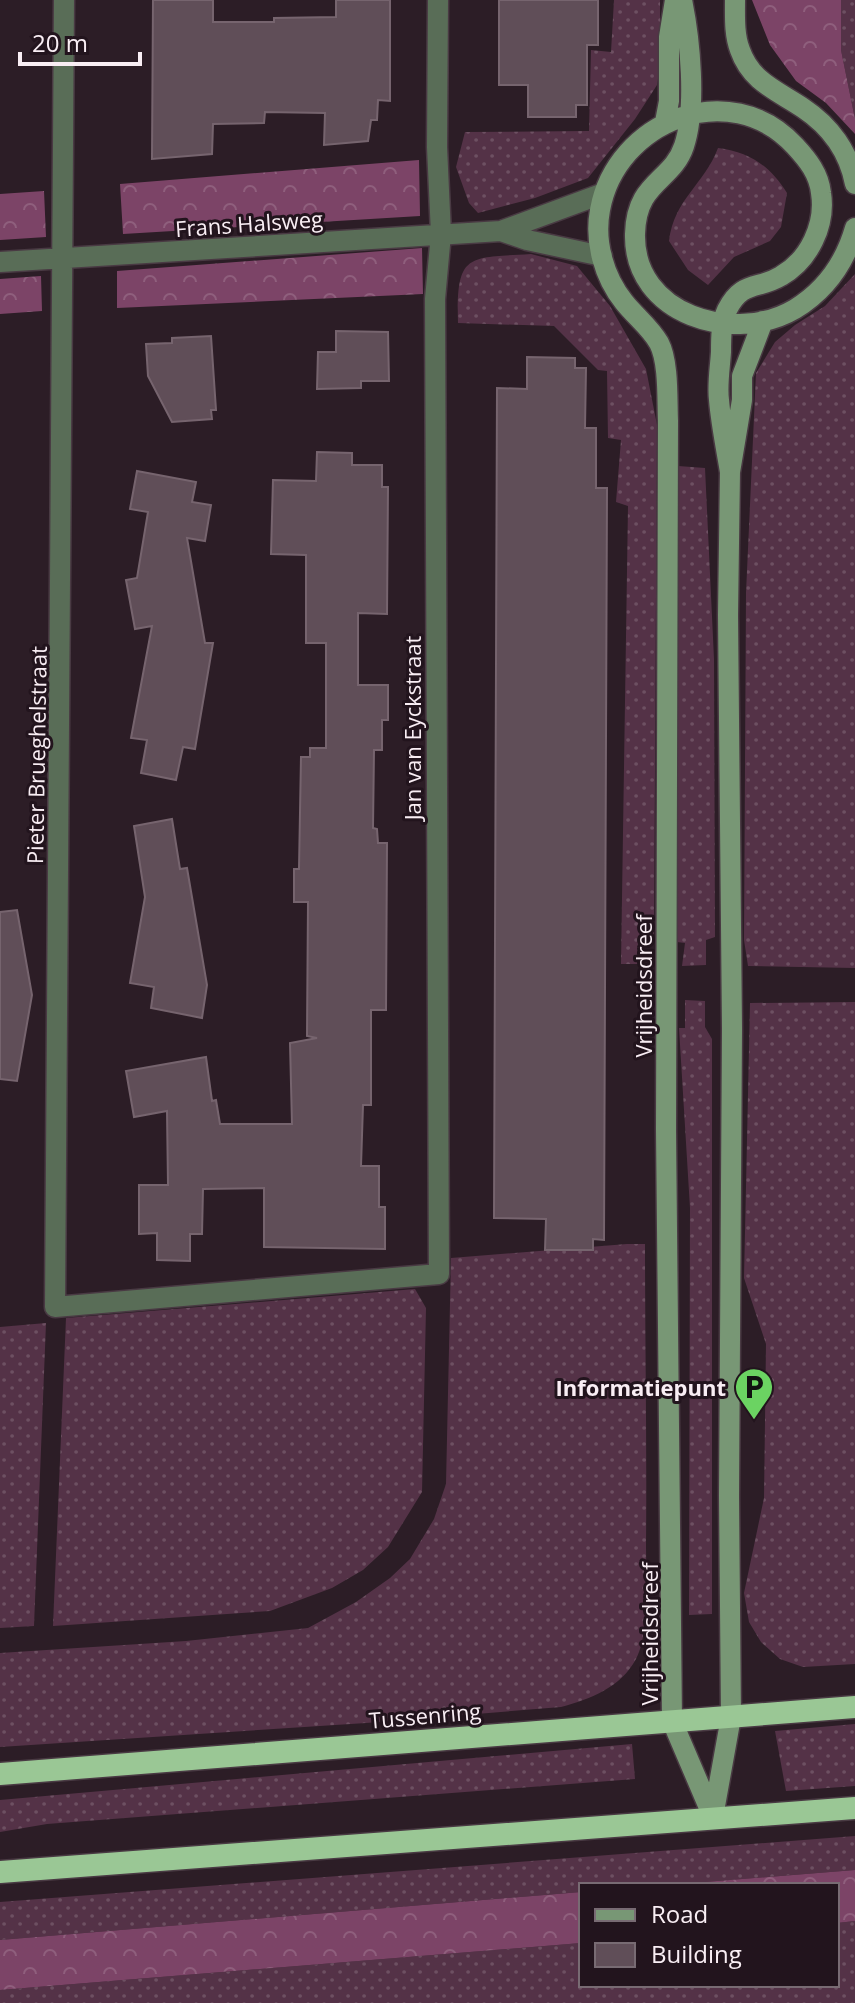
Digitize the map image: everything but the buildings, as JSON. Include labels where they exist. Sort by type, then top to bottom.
[{"type":"highway","name":"Tussenring","points":[[0,1774],[855,1707]]},
{"type":"highway","points":[[0,1872],[855,1808]]},
{"type":"main road","points":[[665,122],[669,101],[669,37],[675,0]]},
{"type":"main road","points":[[682,0],[690,38],[689,115],[684,147],[673,165],[644,194],[637,213],[636,253],[653,289],[667,303],[694,317],[723,324],[763,321],[786,314],[825,285],[840,266],[854,237]]},
{"type":"main road","points":[[735,0],[739,48],[746,63],[757,79],[773,92],[801,106],[828,129],[851,159],[855,187],[817,176]]},
{"type":"main road","points":[[643,272],[602,256],[598,235],[604,193],[613,170],[627,151],[665,122],[711,112],[754,119],[791,142],[817,176],[822,195],[822,214],[808,249],[781,276],[764,284],[745,287],[727,310],[723,324],[718,398],[730,472]]},
{"type":"main road","name":"Vrijheidsdreef","points":[[602,256],[606,273],[624,303],[661,346],[666,380],[666,950],[672,1721],[713,1817]]},
{"type":"main road","points":[[713,1817],[731,1717],[730,472],[742,400],[742,376],[763,321]]},
{"type":"street","name":"Pieter Brueghelstraat","points":[[64,0],[55,1307],[258,1289]]},
{"type":"street","name":"Jan van Eyckstraat","points":[[258,1289],[439,1274],[435,299],[441,234],[437,147],[438,0]]},
{"type":"street","name":"Frans Halsweg","points":[[0,262],[501,231],[604,193]]},
{"type":"street","name":"Frans Halsweg","points":[[501,231],[527,240],[602,256]]},
{"type":"shaded area","points":[[614,0],[660,0],[657,85],[635,119],[588,178],[535,198],[478,213],[469,203],[456,167],[465,132],[589,131],[591,50],[611,52]]},
{"type":"shaded area","points":[[841,0],[855,0],[855,119],[841,50]]},
{"type":"shaded area","points":[[718,148],[740,153],[758,162],[774,175],[787,193],[781,227],[770,241],[734,257],[708,285],[688,270],[669,241],[677,214]]},
{"type":"shaded area","points":[[531,254],[577,266],[610,306],[646,369],[657,425],[654,937],[644,941],[643,964],[621,964],[628,506],[616,502],[621,440],[608,438],[607,371],[598,370],[554,326],[458,323],[460,283],[470,263],[493,256]]},
{"type":"shaded area","points":[[855,274],[855,968],[748,966],[744,940],[746,593],[756,373],[775,342],[825,306]]},
{"type":"shaded area","points":[[678,466],[705,468],[714,659],[715,937],[706,940],[706,965],[682,966],[685,943],[677,942]]},
{"type":"shaded area","points":[[685,1000],[705,1001],[705,1027],[712,1039],[712,1614],[689,1615],[690,1208],[679,1028],[685,1028]]},
{"type":"shaded area","points":[[855,1002],[855,1664],[803,1667],[780,1659],[761,1642],[749,1622],[744,1593],[764,1498],[766,1344],[744,1278],[750,1003]]},
{"type":"shaded area","points":[[645,1244],[646,1603],[643,1635],[636,1659],[614,1684],[594,1696],[561,1707],[0,1747],[0,1653],[186,1641],[308,1628],[356,1602],[390,1578],[410,1559],[434,1519],[446,1484],[451,1258]]},
{"type":"shaded area","points":[[415,1289],[426,1308],[422,1492],[388,1547],[363,1570],[332,1588],[270,1611],[53,1626],[66,1318]]},
{"type":"shaded area","points":[[46,1323],[34,1626],[0,1628],[0,1327]]},
{"type":"shaded area","points":[[855,1724],[855,1786],[786,1791],[775,1731]]},
{"type":"shaded area","points":[[632,1744],[635,1779],[47,1824],[0,1832],[0,1800]]},
{"type":"shaded area","points":[[855,1836],[855,1870],[692,1883],[579,1883],[579,1892],[0,1940],[0,1902]]},
{"type":"shaded area","points":[[855,1921],[855,2003],[0,2003],[0,1990],[579,1943],[579,1987],[839,1987],[839,1923]]},
{"type":"green space","points":[[752,0],[841,0],[841,50],[855,119],[855,134],[826,103],[796,81],[770,45]]},
{"type":"green space","points":[[419,160],[420,216],[123,234],[120,184]]},
{"type":"green space","points":[[44,191],[46,237],[0,240],[0,194]]},
{"type":"green space","points":[[422,248],[423,294],[117,308],[117,271]]},
{"type":"green space","points":[[41,276],[42,311],[0,314],[0,279]]},
{"type":"green space","points":[[855,1870],[855,1921],[839,1923],[839,1883],[692,1883]]},
{"type":"green space","points":[[579,1892],[579,1943],[0,1990],[0,1940]]},
{"type":"place","name":"Informatiepunt","points":[[754,1421]]}]
